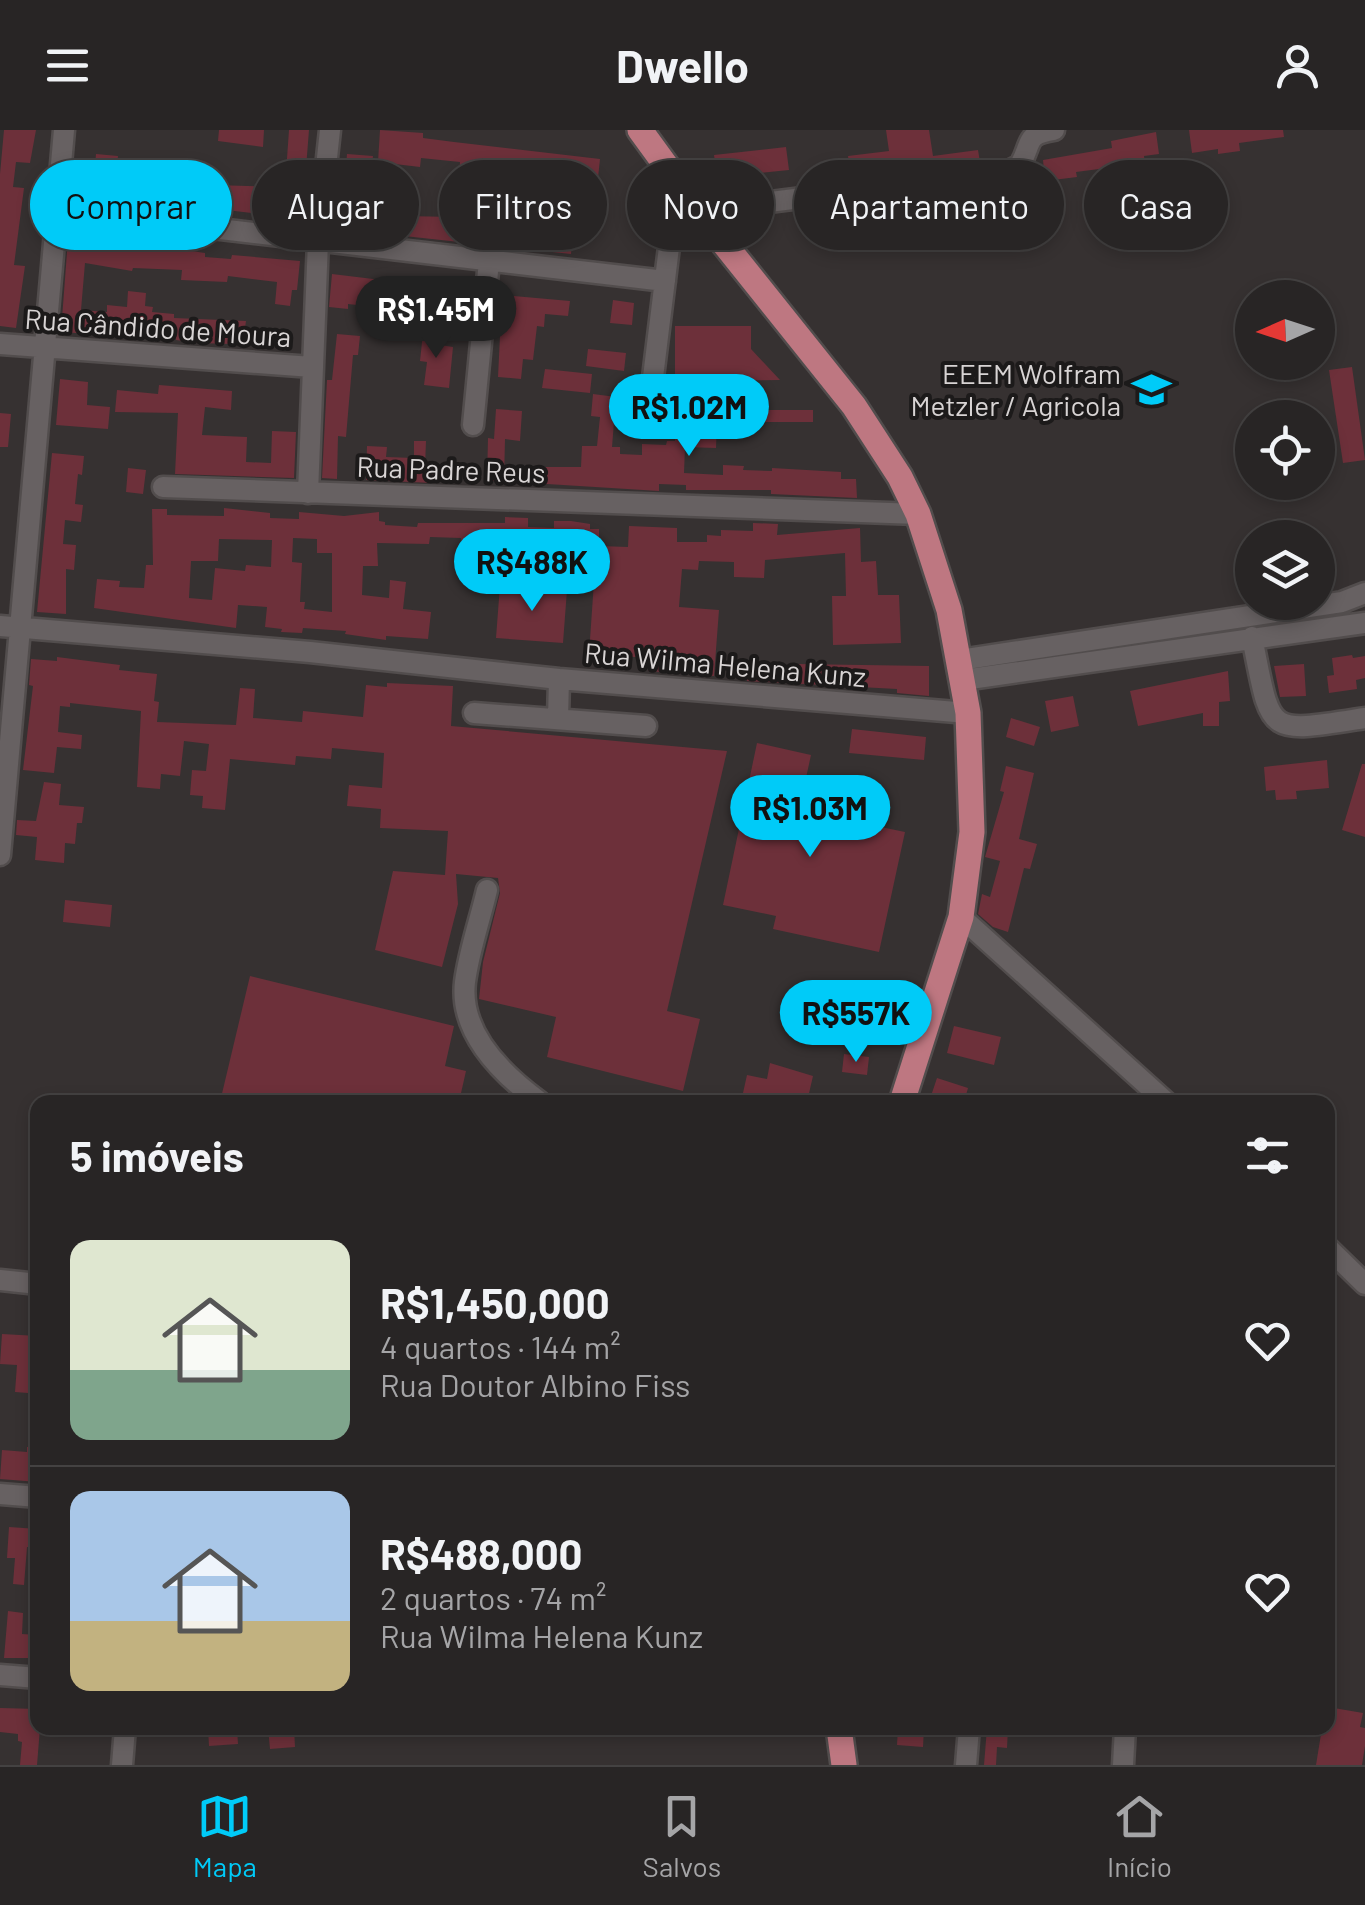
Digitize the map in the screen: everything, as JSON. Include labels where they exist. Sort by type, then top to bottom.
[{"type":"main road","points":[[640,130],[661,160]]},
{"type":"main road","points":[[730,250],[854,406],[900,478],[918,514],[949,610],[962,670],[968,713],[972,832],[961,917],[904,1095]]},
{"type":"main road","points":[[840,1735],[844,1765]]},
{"type":"street","points":[[61,160],[64,130]]},
{"type":"street","points":[[327,160],[330,130]]},
{"type":"street","points":[[774,202],[1007,172],[1020,166],[1029,139],[1038,132],[1054,130]]},
{"type":"street","points":[[0,855],[10,627],[53,250]]},
{"type":"street","points":[[308,493],[318,250]]},
{"type":"street","points":[[390,250],[665,281]]},
{"type":"street","points":[[648,418],[669,250]]},
{"type":"street","points":[[474,425],[489,261]]},
{"type":"street","name":"Rua Cândido de Moura","points":[[0,344],[312,368]]},
{"type":"street","name":"Rua Padre Reus","points":[[163,487],[918,514]]},
{"type":"street","points":[[962,670],[1342,602],[1365,592]]},
{"type":"street","points":[[962,670],[1356,624],[1342,602]]},
{"type":"street","name":"Rua Wilma Helena Kunz","points":[[10,627],[968,713]]},
{"type":"street","points":[[1252,638],[1267,712],[1280,724],[1301,728],[1365,718]]},
{"type":"street","points":[[558,719],[560,679]]},
{"type":"street","points":[[474,712],[646,726]]},
{"type":"street","points":[[488,890],[464,983],[467,1016],[489,1056],[532,1095]]},
{"type":"street","points":[[961,917],[1158,1095]]},
{"type":"street","points":[[1335,1255],[1357,1276]]},
{"type":"street","points":[[0,1280],[30,1283]]},
{"type":"street","points":[[0,1494],[30,1496]]},
{"type":"street","points":[[0,1675],[30,1677]]},
{"type":"street","points":[[122,1765],[124,1735]]},
{"type":"street","points":[[966,1765],[968,1735]]},
{"type":"street","points":[[1122,1765],[1124,1735]]},
{"type":"building","points":[[4,130],[36,130],[30,163],[16,162],[13,187],[24,188],[14,265],[25,266],[16,328],[0,326],[0,174]]},
{"type":"building","points":[[219,130],[264,130],[263,147],[218,141]]},
{"type":"building","points":[[289,130],[309,130],[307,160],[287,160]]},
{"type":"building","points":[[380,130],[600,159],[421,158],[420,167],[419,160],[378,160]]},
{"type":"building","points":[[886,130],[929,130],[933,156],[978,150],[980,160],[849,160],[848,156],[889,151]]},
{"type":"building","points":[[1189,130],[1283,130],[1284,137],[1239,143],[1240,151],[1192,153]]},
{"type":"building","points":[[1156,132],[1159,154],[1144,156],[1144,160],[1084,160],[1084,171],[1076,172],[1077,177],[1064,179],[1064,160],[1043,160],[1112,148],[1111,141]]},
{"type":"building","points":[[786,147],[789,170],[774,171],[774,160],[715,160],[714,155]]},
{"type":"building","points":[[96,154],[118,156],[118,160],[95,160]]},
{"type":"building","points":[[347,154],[373,156],[373,160],[347,160]]},
{"type":"building","points":[[232,186],[252,186],[252,213],[232,211]]},
{"type":"building","points":[[419,216],[439,217],[439,240],[419,238]]},
{"type":"building","points":[[67,250],[185,250],[205,253],[205,257],[231,259],[232,255],[300,261],[297,290],[292,290],[290,306],[275,304],[277,282],[228,276],[227,282],[181,280],[182,270],[132,271],[85,263],[81,310],[107,312],[107,305],[127,307],[128,291],[146,293],[145,306],[153,307],[152,312],[174,314],[174,318],[246,321],[245,328],[270,330],[269,345],[199,343],[176,340],[176,334],[150,332],[150,338],[61,332]]},
{"type":"building","points":[[534,250],[571,250],[571,254]]},
{"type":"building","points":[[332,274],[464,290],[462,316],[446,314],[448,304],[422,301],[419,323],[397,320],[398,313],[373,310],[374,307],[329,307]]},
{"type":"building","points":[[502,295],[570,301],[568,316],[545,314],[544,327],[537,326],[533,360],[523,359],[521,379],[498,377]]},
{"type":"building","points":[[613,300],[634,303],[632,325],[610,323]]},
{"type":"building","points":[[675,326],[751,326],[751,349],[780,380],[675,381]]},
{"type":"building","points":[[423,333],[441,335],[440,345],[453,347],[449,388],[424,385],[427,362],[420,361]]},
{"type":"building","points":[[337,334],[360,336],[358,355],[353,355],[346,437],[338,436],[337,479],[322,478],[327,380],[332,380]]},
{"type":"building","points":[[588,349],[626,353],[624,371],[586,366]]},
{"type":"building","points":[[1352,367],[1365,460],[1343,463],[1331,380],[1335,380],[1335,369]]},
{"type":"building","points":[[545,369],[592,374],[590,393],[542,388]]},
{"type":"building","points":[[60,379],[88,382],[87,405],[110,407],[108,429],[56,425]]},
{"type":"building","points":[[159,385],[232,391],[231,410],[205,407],[202,435],[247,437],[246,462],[271,463],[272,431],[296,432],[294,478],[175,474],[178,413],[115,412],[117,390],[158,394]]},
{"type":"building","points":[[593,394],[616,397],[612,447],[620,447],[620,454],[642,455],[642,444],[666,445],[667,441],[675,441],[677,406],[813,410],[813,422],[717,422],[716,448],[685,447],[684,473],[723,475],[723,465],[744,466],[743,470],[841,472],[841,479],[856,479],[857,498],[771,494],[771,490],[686,490],[686,485],[659,484],[659,491],[531,483],[531,467],[581,467],[582,446],[597,446],[600,417],[591,416]]},
{"type":"building","points":[[496,409],[522,411],[520,441],[505,439],[504,481],[487,481],[488,438],[494,439]]},
{"type":"building","points":[[0,413],[11,414],[8,447],[0,447]]},
{"type":"building","points":[[414,441],[426,441],[425,467],[434,467],[433,483],[366,480],[367,446],[387,447],[386,457],[414,458]]},
{"type":"building","points":[[52,453],[84,456],[75,504],[83,505],[81,522],[65,520],[63,544],[76,545],[74,570],[66,569],[66,614],[37,612]]},
{"type":"building","points":[[128,468],[146,470],[143,494],[126,492]]},
{"type":"building","points":[[224,508],[270,513],[270,518],[299,519],[299,512],[344,516],[379,512],[379,521],[385,525],[417,527],[418,523],[505,523],[505,517],[528,518],[528,527],[554,528],[554,521],[571,521],[599,529],[599,546],[628,547],[629,526],[677,528],[677,542],[707,542],[707,535],[721,536],[721,530],[753,531],[753,523],[778,524],[777,535],[860,528],[861,562],[876,561],[878,595],[899,595],[901,643],[833,645],[832,596],[846,596],[845,553],[765,560],[764,578],[734,577],[734,562],[699,561],[698,570],[682,569],[679,607],[719,610],[714,676],[648,671],[650,658],[589,654],[595,567],[575,566],[573,552],[553,548],[502,546],[501,567],[480,566],[480,554],[463,554],[461,538],[430,537],[429,544],[377,543],[378,566],[363,566],[362,595],[389,598],[390,580],[406,582],[403,609],[431,612],[428,639],[386,636],[386,640],[345,634],[346,631],[303,628],[302,633],[281,632],[282,629],[265,627],[267,607],[238,605],[236,628],[94,608],[97,579],[120,581],[119,587],[144,588],[146,565],[153,565],[152,509],[167,509],[167,515],[224,516]],"holes":[[[293,538],[317,539],[317,553],[332,553],[332,612],[304,609],[305,602],[300,602],[302,563],[292,562]],[[219,539],[272,540],[271,567],[246,565],[245,571],[215,568],[212,600],[189,598],[191,561],[218,561]]]},
{"type":"building","points":[[500,585],[567,590],[563,643],[496,638]]},
{"type":"building","points":[[1365,656],[1365,678],[1356,680],[1357,689],[1329,693],[1327,676],[1334,675],[1332,658]]},
{"type":"building","points":[[57,657],[157,674],[157,722],[236,725],[240,688],[255,689],[253,718],[302,722],[303,711],[363,717],[366,685],[453,686],[451,726],[727,751],[667,1011],[700,1019],[683,1091],[547,1057],[556,1017],[479,999],[483,962],[500,893],[498,878],[456,874],[458,904],[442,967],[375,950],[393,871],[445,875],[448,831],[380,828],[381,809],[347,806],[349,785],[382,788],[384,753],[332,748],[331,759],[296,756],[295,765],[230,759],[225,810],[202,808],[203,796],[190,795],[192,770],[206,771],[209,744],[184,741],[180,776],[161,774],[160,789],[137,787],[141,711],[70,703],[70,707],[60,706],[58,732],[82,735],[81,749],[57,747],[54,773],[23,770],[33,686],[29,685],[31,659],[57,661]]},
{"type":"building","points":[[749,663],[796,667],[929,666],[929,696],[897,693],[897,689],[747,681]]},
{"type":"building","points":[[1304,664],[1306,696],[1280,697],[1274,666]]},
{"type":"building","points":[[1228,671],[1230,701],[1219,702],[1219,726],[1203,726],[1203,713],[1138,726],[1130,691]]},
{"type":"building","points":[[1073,696],[1079,726],[1051,732],[1045,701]]},
{"type":"building","points":[[1011,718],[1040,727],[1034,746],[1006,737]]},
{"type":"building","points":[[852,729],[926,737],[924,760],[849,753]]},
{"type":"building","points":[[757,743],[811,755],[799,810],[905,832],[879,952],[773,929],[776,916],[723,905]]},
{"type":"building","points":[[1327,760],[1329,788],[1296,791],[1297,799],[1276,800],[1275,790],[1266,791],[1264,767]]},
{"type":"building","points":[[1365,764],[1365,837],[1342,830]]},
{"type":"building","points":[[1006,766],[1034,773],[1019,839],[1037,844],[1030,869],[1024,868],[1008,932],[993,927],[978,914],[982,894],[990,897],[1000,861],[985,857],[1004,792],[1000,791]]},
{"type":"building","points":[[44,782],[61,784],[59,805],[84,807],[82,823],[77,823],[75,844],[65,843],[64,863],[35,860],[37,837],[16,835],[17,820],[36,821]]},
{"type":"building","points":[[65,900],[112,905],[110,927],[63,922]]},
{"type":"building","points":[[250,976],[454,1026],[445,1066],[466,1071],[461,1095],[222,1095]]},
{"type":"building","points":[[954,1026],[1001,1037],[994,1065],[947,1053]]},
{"type":"building","points":[[844,1054],[869,1057],[867,1075],[842,1072]]},
{"type":"building","points":[[770,1063],[813,1076],[809,1095],[743,1093],[747,1075],[767,1079]]},
{"type":"building","points":[[937,1078],[968,1088],[966,1095],[931,1095]]},
{"type":"building","points":[[2,1334],[30,1336],[28,1393],[15,1392],[17,1365],[0,1364]]},
{"type":"building","points":[[30,1447],[30,1481],[0,1479],[2,1450],[27,1452]]},
{"type":"building","points":[[9,1527],[30,1528],[24,1585],[13,1584],[15,1558],[7,1558]]},
{"type":"building","points":[[8,1611],[23,1613],[22,1634],[30,1634],[30,1658],[4,1658]]},
{"type":"building","points":[[0,1708],[30,1709],[30,1735],[39,1735],[37,1765],[20,1765],[22,1742],[18,1741],[18,1734],[0,1732]]},
{"type":"building","points":[[1335,1708],[1363,1713],[1362,1765],[1316,1765],[1321,1735],[1335,1735]]},
{"type":"building","points":[[208,1735],[237,1735],[238,1744],[209,1746]]},
{"type":"building","points":[[269,1735],[294,1735],[295,1747],[270,1749]]},
{"type":"building","points":[[898,1735],[924,1735],[923,1747],[897,1745]]},
{"type":"building","points":[[986,1735],[1008,1735],[1007,1748],[997,1747],[996,1765],[984,1765]]},
{"type":"place","name":"EEEM Wolfram Metzler / Agricola","points":[[1151,390]]}]
